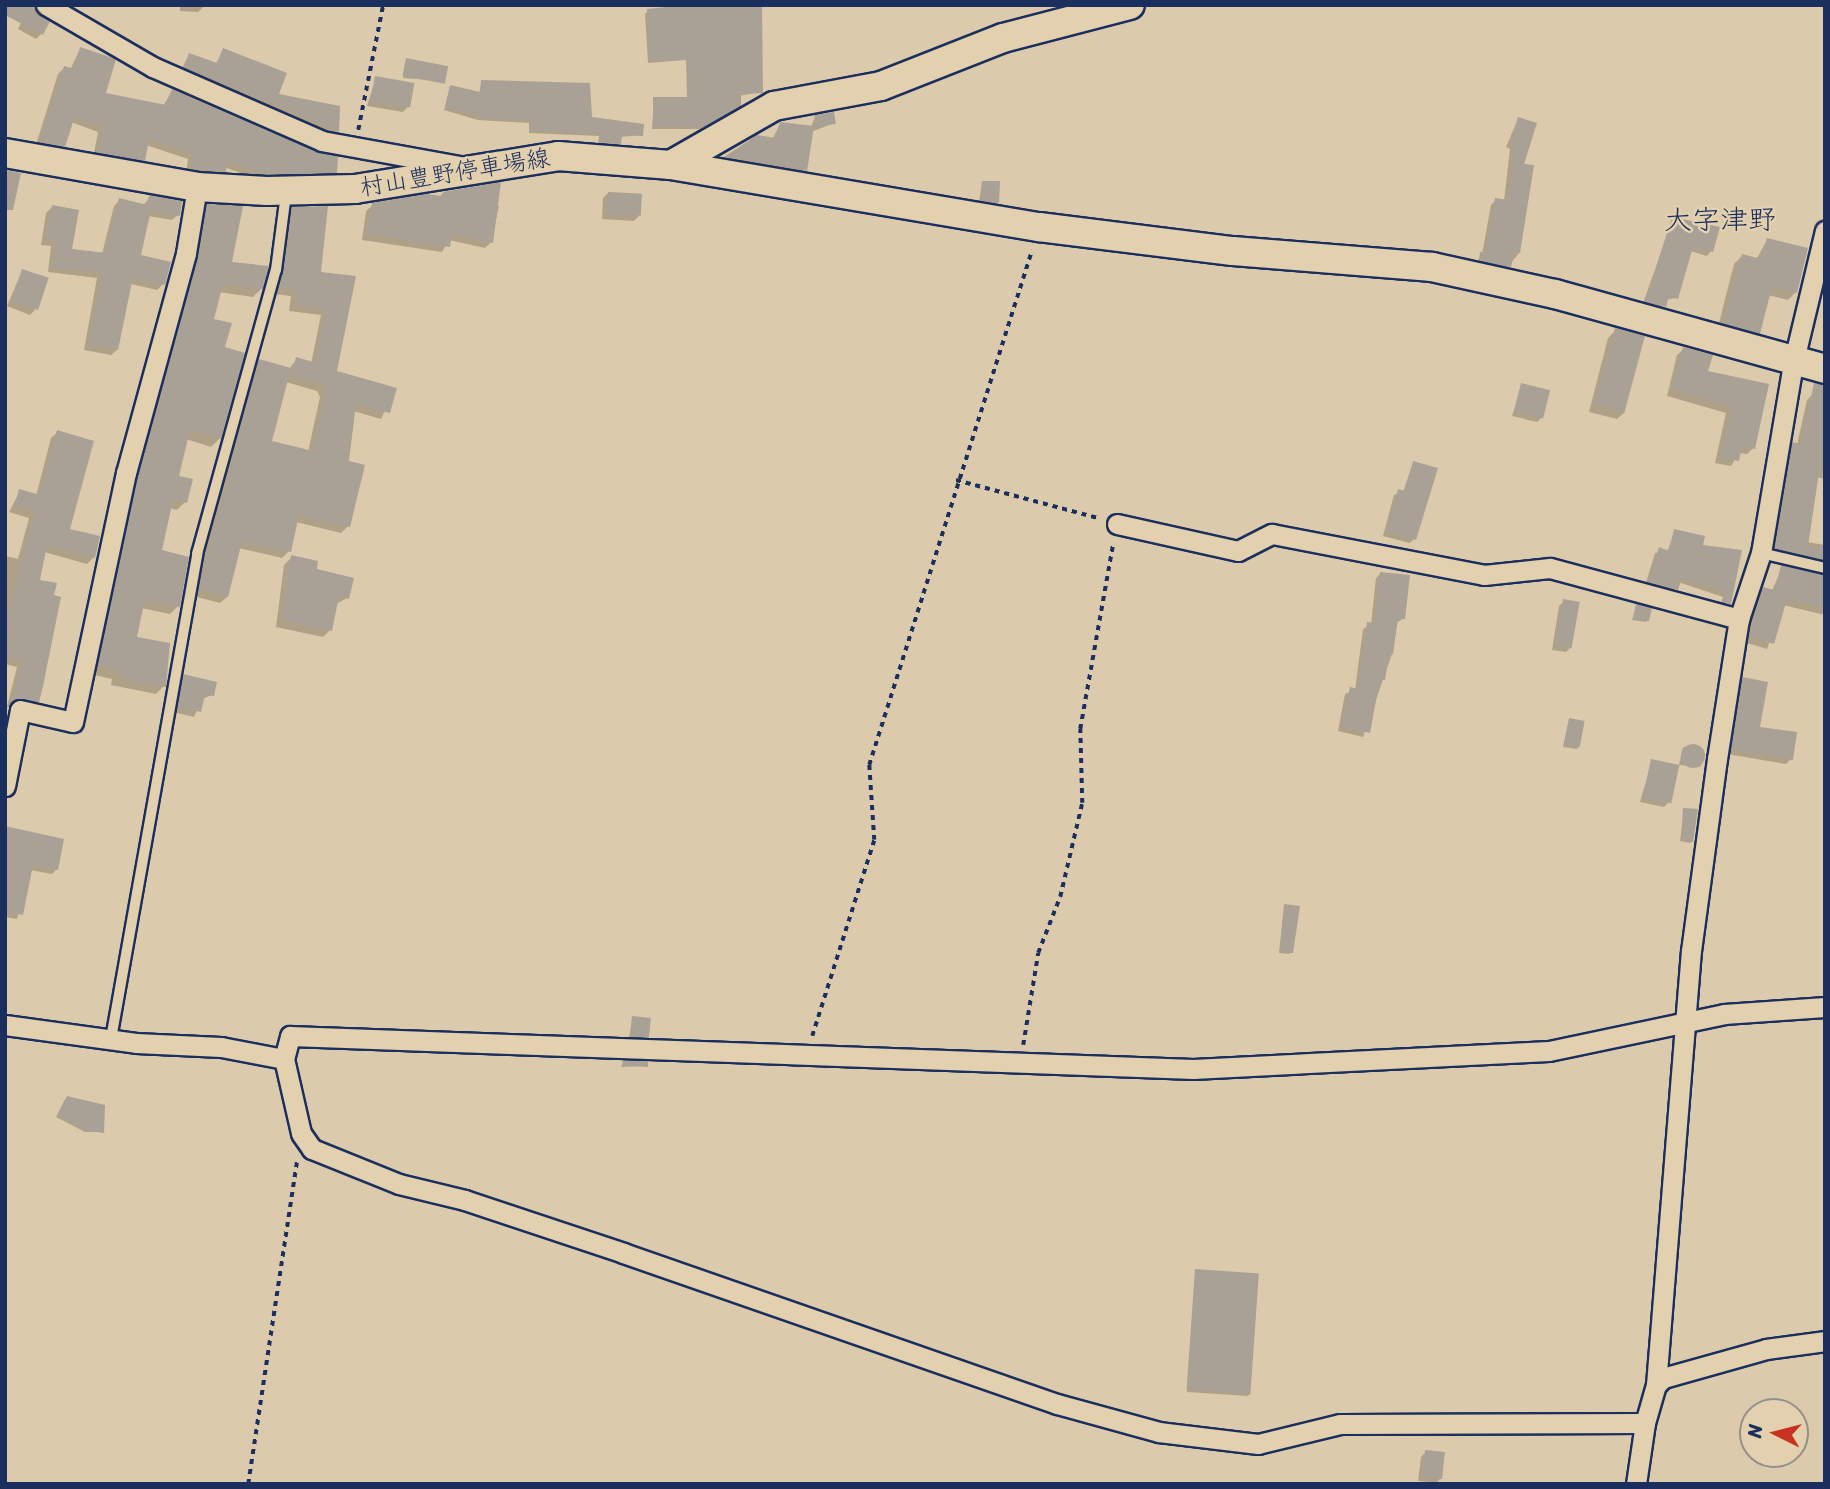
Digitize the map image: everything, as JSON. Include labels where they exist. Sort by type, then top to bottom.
[{"type":"street","points":[[46,5],[153,67],[322,141],[474,169]]},
{"type":"street","points":[[671,165],[774,106],[881,86],[1003,38],[1130,5]]},
{"type":"street","name":"村山豊野停車場線","points":[[5,153],[197,187],[287,191],[355,189],[558,156],[671,165],[1039,228],[1233,251],[1432,267],[1555,294],[1793,364],[1825,369]]},
{"type":"street","points":[[5,786],[13,707],[73,723],[126,473],[186,253],[197,187]]},
{"type":"street","points":[[1636,1484],[1645,1423],[1656,1385],[1693,937],[1739,619],[1761,553],[1793,364],[1825,231]]},
{"type":"street","points":[[1117,524],[1238,551],[1272,534],[1484,575],[1550,568],[1739,619]]},
{"type":"street","points":[[1645,1423],[1340,1424],[1258,1444],[1158,1432],[908,1355],[466,1200],[399,1184],[312,1149],[301,1133],[284,1059],[290,1036],[1020,1065],[1193,1069],[1477,1057],[1549,1051],[1686,1021],[1825,1007]]},
{"type":"street","points":[[5,1026],[111,1039],[222,1047],[284,1059]]},
{"type":"street","points":[[1656,1385],[1663,1378],[1707,1364],[1766,1349],[1825,1341]]},
{"type":"lane","points":[[111,1039],[197,554],[276,270],[287,191]]},
{"type":"lane","points":[[1761,553],[1825,568]]},
{"type":"path","points":[[354,148],[383,5]]},
{"type":"path","points":[[806,1055],[874,840],[869,765],[956,480],[1039,228]]},
{"type":"path","points":[[956,480],[1117,524],[1080,729],[1082,803],[1060,897],[1038,953],[1020,1065]]},
{"type":"path","points":[[248,1484],[301,1133]]},
{"type":"building","points":[[5,5],[34,7],[50,21],[43,35],[5,15]]},
{"type":"building","points":[[686,5],[762,5],[763,93],[741,94],[741,106],[704,127],[653,127],[653,97],[689,97],[687,59],[650,61],[647,9]]},
{"type":"building","points":[[80,47],[116,59],[106,93],[166,105],[172,89],[317,152],[338,156],[337,173],[267,174],[227,161],[226,172],[191,169],[193,153],[149,139],[145,161],[98,153],[103,126],[75,116],[65,147],[40,142],[64,66],[74,69]]},
{"type":"building","points":[[223,48],[287,73],[279,94],[340,106],[339,132],[184,67],[189,53],[217,63]]},
{"type":"building","points":[[406,58],[448,66],[445,84],[403,76]]},
{"type":"building","points":[[375,76],[414,83],[410,108],[371,101]]},
{"type":"building","points":[[481,80],[590,83],[592,117],[644,124],[643,136],[622,135],[621,144],[599,142],[600,134],[530,131],[531,121],[480,119],[480,115],[445,108],[450,85],[480,92]]},
{"type":"building","points":[[834,112],[836,124],[816,127],[814,115]]},
{"type":"building","points":[[1518,117],[1537,123],[1524,164],[1534,165],[1520,253],[1514,252],[1511,267],[1479,260],[1480,252],[1486,253],[1495,198],[1508,200],[1514,144],[1510,143]]},
{"type":"building","points":[[780,122],[814,126],[807,171],[724,157],[757,135],[775,138]]},
{"type":"building","points":[[5,170],[21,173],[13,210],[5,210]]},
{"type":"building","points":[[982,181],[1000,181],[999,203],[981,200]]},
{"type":"building","points":[[501,182],[493,243],[452,234],[450,247],[367,234],[372,203],[427,194],[442,196],[443,192]]},
{"type":"building","points":[[608,192],[642,194],[641,216],[607,214]]},
{"type":"building","points":[[149,195],[182,201],[180,216],[151,210],[141,255],[171,262],[165,285],[133,277],[118,350],[89,345],[102,273],[53,267],[56,241],[46,240],[52,205],[79,210],[72,249],[106,253],[119,198],[147,205]]},
{"type":"building","points":[[207,204],[243,206],[232,262],[269,266],[263,289],[223,284],[214,319],[232,323],[225,347],[245,353],[221,439],[190,430],[179,476],[193,479],[187,503],[173,500],[162,550],[189,557],[180,607],[145,599],[137,637],[170,643],[166,687],[118,677],[119,671],[97,666],[138,476],[198,256]]},
{"type":"building","points":[[328,206],[321,272],[356,276],[337,371],[397,388],[390,413],[356,404],[349,461],[365,465],[350,527],[299,515],[291,552],[242,542],[228,597],[198,590],[259,359],[291,368],[272,441],[313,451],[326,389],[324,384],[291,375],[296,357],[316,363],[326,309],[295,305],[297,290],[279,288],[292,207]]},
{"type":"building","points":[[1672,217],[1720,227],[1713,252],[1693,247],[1678,299],[1669,296],[1666,307],[1645,302]]},
{"type":"building","points":[[1767,238],[1808,248],[1797,293],[1772,287],[1760,334],[1724,324],[1742,254],[1761,259]]},
{"type":"building","points":[[22,269],[49,278],[38,310],[11,301]]},
{"type":"building","points":[[1615,328],[1645,336],[1624,412],[1595,404]]},
{"type":"building","points":[[1683,347],[1713,355],[1708,371],[1769,384],[1755,449],[1742,446],[1739,461],[1721,457],[1732,407],[1672,389]]},
{"type":"building","points":[[1521,383],[1550,390],[1543,418],[1514,411]]},
{"type":"building","points":[[1814,383],[1825,385],[1825,433],[1808,546],[1825,549],[1825,560],[1774,548],[1792,442],[1801,444]]},
{"type":"building","points":[[57,430],[94,441],[70,529],[100,536],[95,558],[47,545],[40,580],[57,583],[54,595],[61,597],[43,686],[39,702],[12,701],[23,660],[6,657],[9,640],[5,639],[5,627],[35,511],[15,505],[19,489],[40,495]]},
{"type":"building","points":[[1413,461],[1438,468],[1416,540],[1387,532],[1398,489],[1405,491]]},
{"type":"building","points":[[1674,529],[1705,536],[1703,545],[1742,550],[1731,604],[1723,602],[1726,592],[1682,578],[1678,590],[1648,582],[1659,547],[1669,551]]},
{"type":"building","points":[[291,555],[318,561],[317,569],[354,578],[349,599],[339,596],[332,631],[283,620]]},
{"type":"building","points":[[1781,565],[1825,575],[1825,608],[1787,599],[1774,644],[1749,636],[1763,587],[1775,590]]},
{"type":"building","points":[[1380,572],[1410,575],[1405,619],[1398,618],[1393,654],[1389,654],[1385,680],[1380,679],[1370,733],[1341,727],[1350,687],[1358,689],[1367,622],[1375,623]]},
{"type":"building","points":[[1563,599],[1580,602],[1572,648],[1555,645]]},
{"type":"building","points":[[1636,604],[1652,608],[1649,621],[1633,619]]},
{"type":"building","points":[[183,674],[217,682],[214,696],[205,695],[201,712],[177,707]]},
{"type":"building","points":[[1742,677],[1768,682],[1760,727],[1797,732],[1793,760],[1731,749]]},
{"type":"building","points":[[1569,718],[1585,721],[1580,748],[1564,745]]},
{"type":"building","points":[[1693,744],[1701,748],[1705,756],[1701,764],[1693,768],[1685,764],[1681,756],[1685,748]]},
{"type":"building","points":[[1651,759],[1679,765],[1671,803],[1643,797]]},
{"type":"building","points":[[1683,808],[1698,809],[1693,842],[1681,840]]},
{"type":"building","points":[[5,826],[64,839],[58,870],[33,865],[23,915],[5,911]]},
{"type":"building","points":[[1284,904],[1300,906],[1293,953],[1280,952]]},
{"type":"building","points":[[632,1016],[651,1018],[649,1038],[630,1036]]},
{"type":"building","points":[[623,1060],[648,1061],[648,1067],[622,1065]]},
{"type":"building","points":[[67,1096],[105,1105],[104,1133],[87,1131],[57,1115]]},
{"type":"building","points":[[1195,1269],[1259,1273],[1250,1394],[1187,1390]]},
{"type":"building","points":[[1425,1450],[1445,1452],[1442,1479],[1422,1477]]},
{"type":"district","name":"大字津野","points":[[1720,220]]}]
